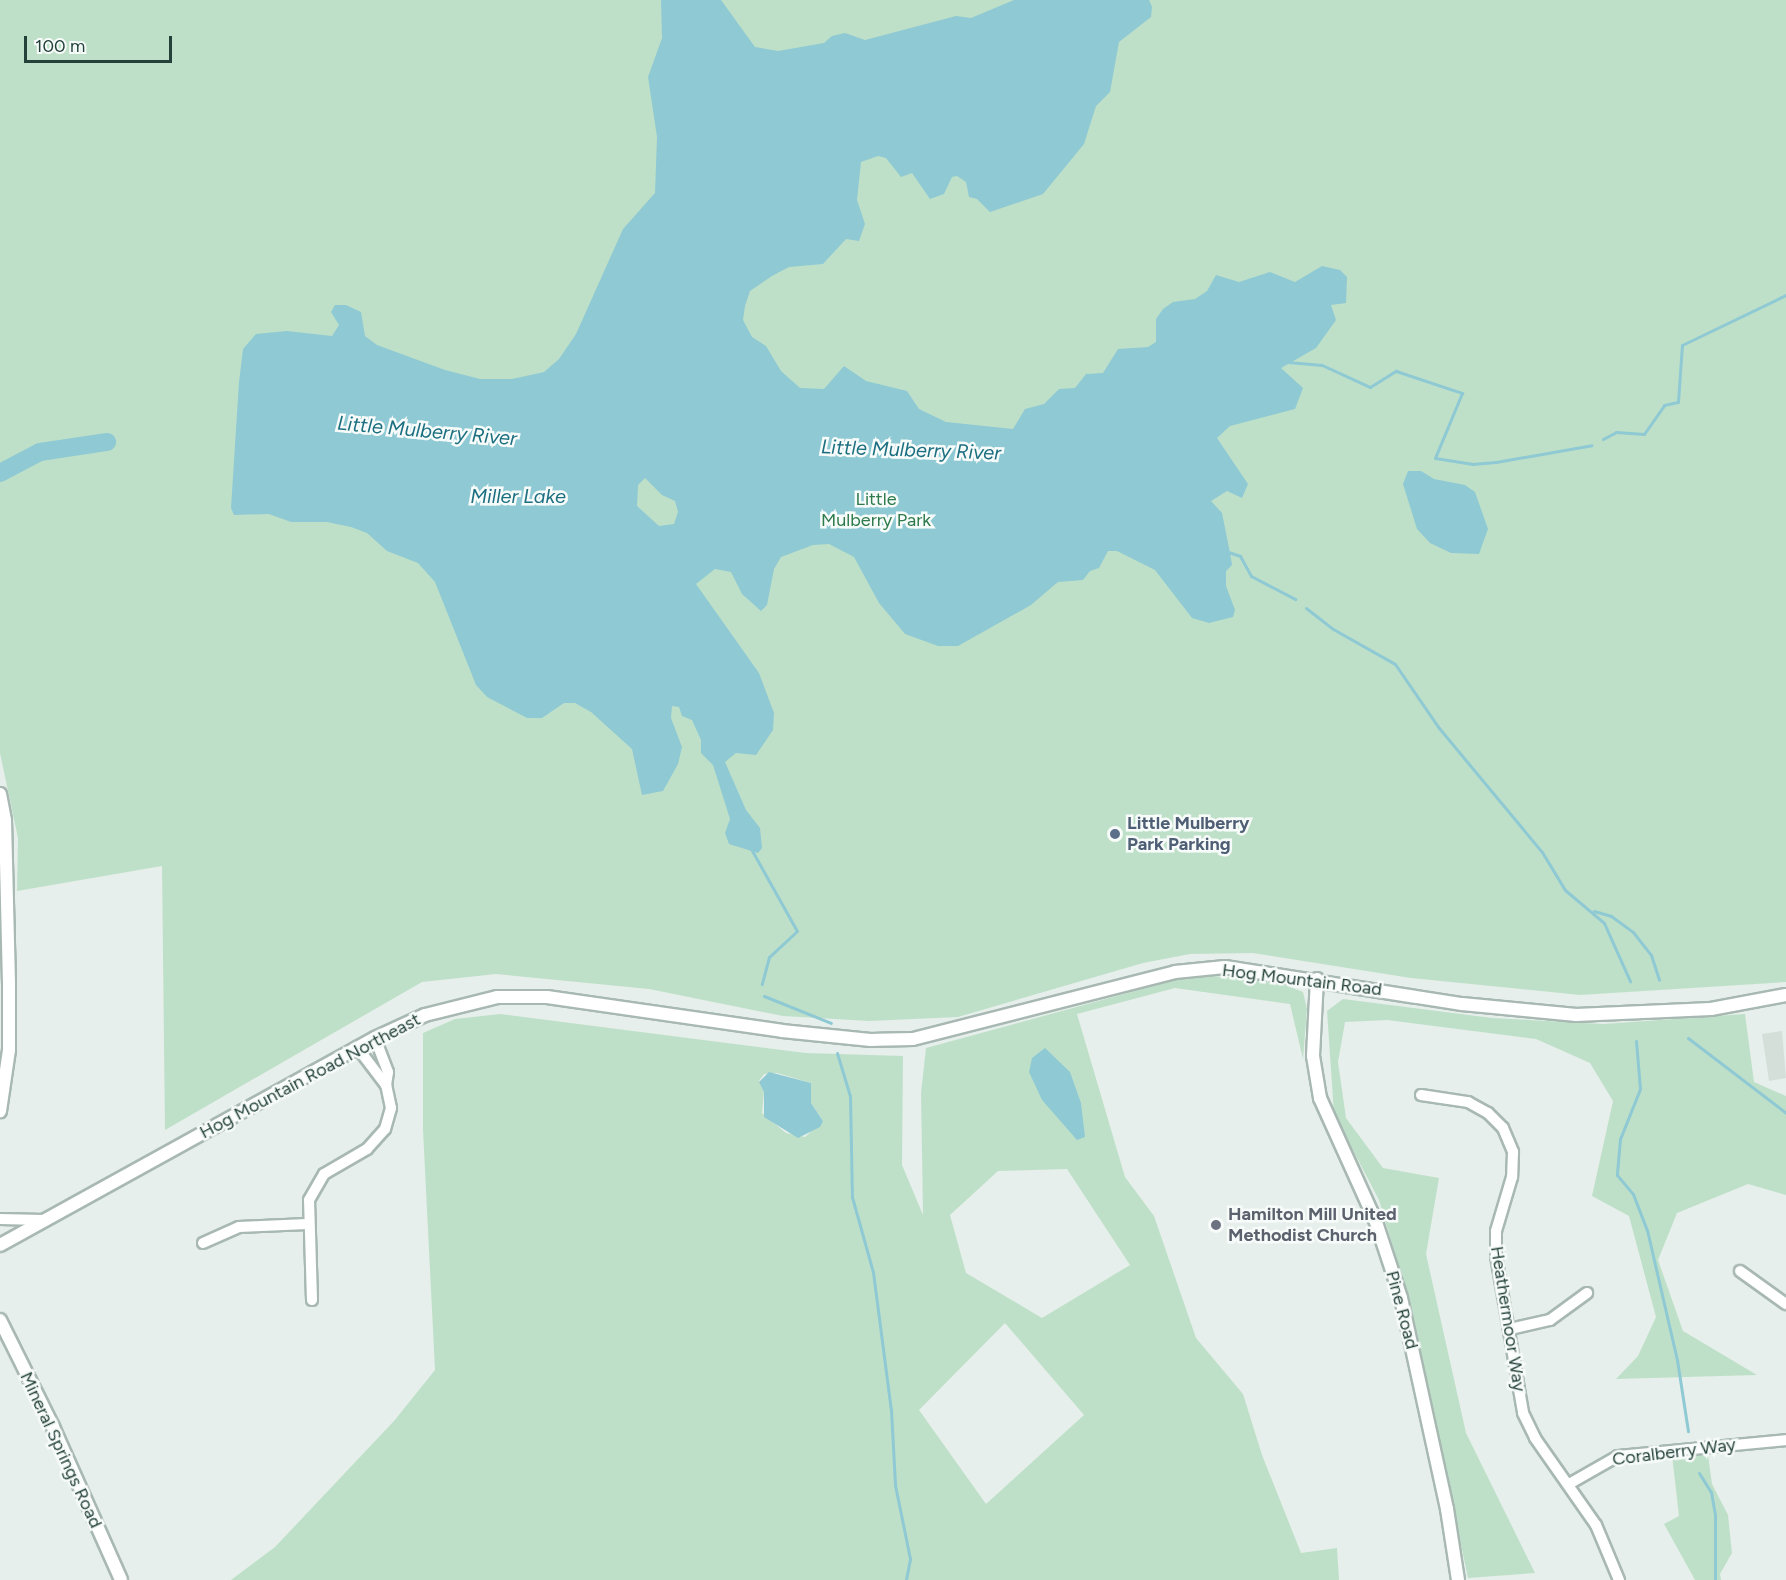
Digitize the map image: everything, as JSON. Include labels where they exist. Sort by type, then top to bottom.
[{"type":"street","points":[[0,794],[9,901],[9,1050],[0,1111]]},
{"type":"street","name":"Hog Mountain Road","points":[[823,1036],[913,1039],[1175,972],[1225,968],[1317,979],[1462,1004],[1576,1015],[1701,1010],[1786,995]]},
{"type":"street","name":"Pine Road","points":[[1317,979],[1313,1056],[1320,1098],[1376,1222],[1401,1298],[1445,1498],[1458,1580]]},
{"type":"street","name":"Hog Mountain Road Northeast","points":[[0,1245],[357,1047],[425,1015],[497,997],[548,997],[823,1036]]},
{"type":"street","points":[[312,1300],[307,1224],[309,1200],[324,1174],[368,1149],[385,1129],[391,1108],[386,1085],[388,1072],[375,1038]]},
{"type":"street","points":[[357,1047],[386,1085]]},
{"type":"street","name":"Heathermoor Way","points":[[1421,1095],[1468,1102],[1488,1113],[1503,1128],[1513,1152],[1512,1177],[1496,1231],[1496,1256],[1523,1413],[1535,1438],[1596,1525],[1619,1580]]},
{"type":"street","points":[[0,1219],[44,1220]]},
{"type":"street","points":[[203,1243],[239,1227],[307,1224]]},
{"type":"street","points":[[1740,1271],[1786,1304]]},
{"type":"street","points":[[1510,1329],[1550,1320],[1587,1293]]},
{"type":"street","name":"Mineral Springs Road","points":[[0,1320],[53,1427],[121,1580]]},
{"type":"street","name":"Coralberry Way","points":[[1569,1484],[1618,1456],[1786,1440]]},
{"type":"shaded area","points":[[1782,1031],[1786,1078],[1769,1081],[1762,1034]]},
{"type":"green space","name":"Little Mulberry Park","points":[[0,0],[1786,0],[1786,982],[1580,995],[1411,978],[1253,953],[1190,954],[1143,963],[958,1017],[869,1021],[783,1016],[649,989],[496,974],[422,982],[165,1130],[162,866],[17,891],[18,838],[0,753]]},
{"type":"green space","points":[[1212,976],[1275,981],[1303,992],[1307,1009],[1303,1059],[1290,1004],[1175,988],[1077,1014],[1125,1177],[1154,1216],[1196,1338],[1243,1394],[1262,1455],[1301,1553],[1337,1548],[1339,1580],[231,1580],[275,1547],[394,1421],[435,1370],[423,1130],[423,1033],[455,1019],[500,1014],[806,1053],[903,1056],[902,1165],[923,1215],[921,1093],[926,1048],[1179,979]],"holes":[[[777,1073],[811,1083],[811,1103],[823,1121],[805,1137],[786,1133],[762,1113],[764,1092],[759,1081],[764,1074]],[[1067,1169],[1130,1265],[1042,1318],[966,1273],[950,1215],[998,1171]],[[1005,1323],[1084,1415],[986,1504],[919,1410]]]},
{"type":"green space","points":[[1343,999],[1492,1018],[1603,1024],[1745,1014],[1754,1082],[1786,1096],[1786,1195],[1748,1184],[1677,1213],[1658,1260],[1683,1331],[1757,1375],[1616,1379],[1638,1356],[1656,1317],[1629,1216],[1592,1196],[1613,1101],[1590,1063],[1536,1039],[1387,1020],[1345,1022],[1338,1062],[1346,1118],[1383,1168],[1439,1178],[1426,1254],[1466,1433],[1535,1573],[1468,1578],[1413,1314],[1379,1200],[1334,1114],[1327,1011]]},
{"type":"green space","points":[[1672,1455],[1708,1455],[1712,1484],[1728,1515],[1732,1553],[1720,1574],[1721,1580],[1695,1580],[1664,1524],[1679,1516]]},
{"type":"water","name":"Miller Lake","points":[[661,0],[721,0],[755,47],[778,51],[824,43],[832,36],[845,33],[865,40],[956,16],[971,18],[1014,0],[1149,0],[1152,7],[1151,17],[1119,42],[1110,92],[1096,106],[1084,144],[1043,194],[990,212],[977,199],[969,197],[966,182],[957,176],[952,177],[944,194],[930,199],[912,173],[901,177],[886,158],[878,156],[861,162],[857,200],[865,224],[859,241],[846,239],[823,264],[789,267],[772,276],[750,291],[745,306],[743,320],[752,337],[766,346],[781,371],[800,388],[824,389],[844,366],[866,381],[907,391],[919,409],[946,422],[1013,429],[1025,409],[1044,404],[1059,389],[1075,388],[1086,374],[1103,373],[1118,349],[1148,347],[1156,342],[1156,319],[1163,309],[1173,302],[1195,299],[1207,291],[1216,275],[1239,282],[1270,272],[1295,282],[1322,266],[1340,270],[1347,277],[1346,303],[1331,305],[1336,320],[1316,348],[1281,368],[1303,388],[1295,409],[1230,426],[1217,438],[1248,484],[1242,498],[1227,491],[1211,501],[1222,513],[1230,553],[1232,565],[1226,571],[1226,586],[1235,610],[1233,617],[1209,623],[1192,618],[1155,570],[1117,551],[1108,551],[1099,568],[1090,571],[1083,580],[1058,582],[1031,605],[958,646],[938,646],[905,634],[879,603],[854,557],[829,544],[813,545],[781,557],[774,569],[767,605],[761,611],[742,594],[731,572],[715,569],[696,584],[759,673],[774,713],[773,730],[756,755],[736,753],[725,762],[746,810],[760,828],[762,848],[758,853],[729,844],[725,833],[730,819],[713,765],[701,753],[701,740],[692,720],[682,716],[679,707],[672,706],[671,718],[682,747],[678,764],[663,791],[642,795],[632,749],[591,712],[575,703],[564,703],[542,718],[527,718],[487,697],[476,685],[435,582],[418,563],[387,551],[367,533],[351,527],[327,522],[291,522],[269,514],[234,515],[231,508],[243,349],[256,334],[287,331],[332,336],[339,325],[331,312],[335,305],[346,305],[361,312],[365,336],[377,345],[445,370],[480,379],[512,379],[544,372],[559,359],[576,334],[623,229],[655,193],[657,137],[648,77],[662,38]],"holes":[[[645,478],[662,495],[675,501],[678,512],[674,524],[659,526],[637,506],[638,485]]]},
{"type":"water","points":[[1408,471],[1421,471],[1434,479],[1465,485],[1475,492],[1488,529],[1479,554],[1451,553],[1430,543],[1417,529],[1403,484]]},
{"type":"water","points":[[1045,1048],[1070,1072],[1081,1103],[1085,1137],[1077,1140],[1042,1100],[1029,1072],[1032,1058]]},
{"type":"water","points":[[769,1072],[811,1083],[811,1103],[823,1121],[820,1127],[798,1138],[764,1117],[764,1092],[759,1082]]},
{"type":"waterway","name":"Little Mulberry River","points":[[1603,439],[1616,432],[1644,434],[1664,405],[1678,402],[1682,345],[1786,295]]},
{"type":"waterway","name":"Little Mulberry River","points":[[1288,362],[1322,365],[1370,387],[1396,371],[1462,393],[1435,458],[1472,464],[1592,445]]},
{"type":"waterway","name":"Little Mulberry River","points":[[0,473],[40,452],[107,442]]},
{"type":"waterway","points":[[1228,552],[1240,556],[1251,576],[1295,599]]},
{"type":"waterway","points":[[1306,608],[1333,629],[1395,664],[1439,728],[1542,852],[1565,890],[1604,923],[1630,981]]},
{"type":"waterway","points":[[750,847],[797,931],[769,957],[762,984]]},
{"type":"waterway","points":[[1594,911],[1611,916],[1633,932],[1651,955],[1659,980]]},
{"type":"waterway","points":[[764,996],[831,1023]]},
{"type":"waterway","points":[[1688,1038],[1786,1113]]},
{"type":"waterway","points":[[1636,1041],[1640,1089],[1620,1139],[1617,1175],[1633,1194],[1647,1230],[1677,1360],[1688,1431]]},
{"type":"waterway","points":[[837,1053],[850,1096],[852,1197],[873,1272],[891,1410],[895,1485],[910,1559],[906,1580]]},
{"type":"waterway","points":[[1699,1473],[1711,1492],[1715,1515],[1715,1580]]},
{"type":"place","name":"Little Mulberry Park Parking","points":[[1115,834]]},
{"type":"place","name":"Hamilton Mill United Methodist Church","points":[[1216,1225]]}]
